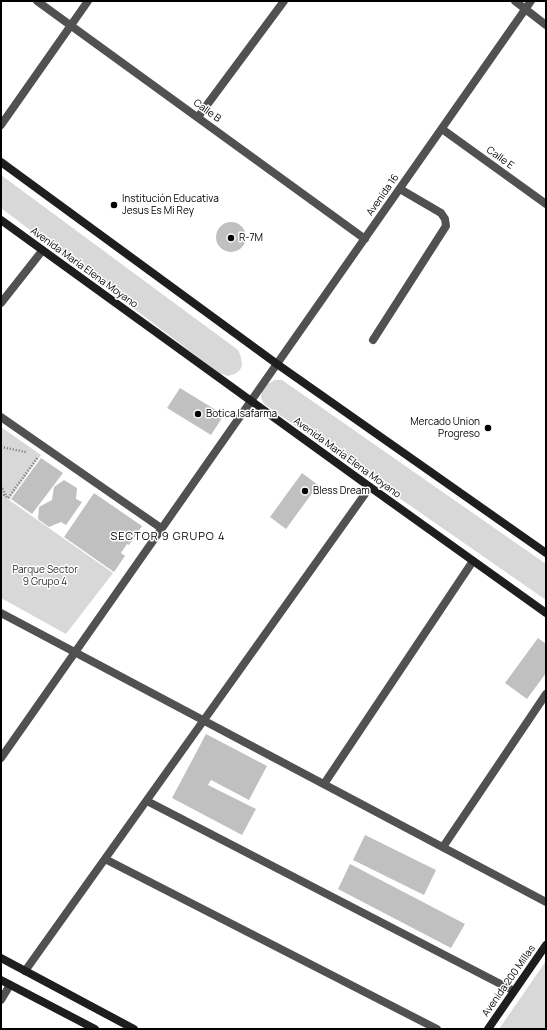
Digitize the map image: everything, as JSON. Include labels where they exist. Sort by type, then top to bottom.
[{"type":"street","name":"Calle B","points":[[37,1],[365,239]]},
{"type":"street","points":[[1,125],[88,1]]},
{"type":"street","points":[[514,1],[546,25]]},
{"type":"street","name":"Avenida 16","points":[[1,758],[531,1]]},
{"type":"street","points":[[198,117],[283,2]]},
{"type":"street","name":"Calle E","points":[[442,129],[546,204]]},
{"type":"street","points":[[1,162],[277,364],[546,553]]},
{"type":"street","points":[[373,340],[446,226],[445,219],[441,213],[400,189]]},
{"type":"street","name":"Avenida María Elena Moyano","points":[[1,220],[546,613]]},
{"type":"street","points":[[1,303],[42,251]]},
{"type":"street","points":[[1,417],[161,528]]},
{"type":"street","points":[[26,971],[370,487]]},
{"type":"street","points":[[324,784],[473,561]]},
{"type":"street","points":[[1,613],[443,846],[546,902]]},
{"type":"street","points":[[443,846],[546,694]]},
{"type":"street","points":[[146,801],[514,991]]},
{"type":"street","points":[[105,859],[437,1029]]},
{"type":"street","name":"Avenida 200 Millas","points":[[488,1029],[546,945]]},
{"type":"street","points":[[1,958],[134,1029]]},
{"type":"street","points":[[1,980],[94,1029]]},
{"type":"street","points":[[1,1000],[10,984]]},
{"type":"path","points":[[1,447],[29,452]]},
{"type":"path","points":[[8,498],[39,455]]},
{"type":"path","points":[[1,486],[8,498]]},
{"type":"path","points":[[1,493],[8,498]]},
{"type":"green space","points":[[1,175],[238,350],[242,365],[240,370],[235,374],[228,376],[219,373],[1,208]]},
{"type":"green space","points":[[275,380],[282,380],[546,564],[546,600],[264,404],[261,398],[262,391],[266,385]]},
{"type":"green space","name":"Parque Sector 9 Grupo 4","points":[[1,427],[41,455],[9,500],[113,573],[66,634],[1,598]]},
{"type":"green space","points":[[546,961],[546,1029],[499,1029]]},
{"type":"building","name":"R-7M","points":[[231,222],[237,223],[245,231],[245,243],[237,251],[231,252],[225,251],[217,243],[216,237],[217,231],[225,223]]},
{"type":"building","points":[[180,388],[224,415],[211,435],[167,408]]},
{"type":"building","points":[[41,458],[63,473],[32,514],[11,499]]},
{"type":"building","points":[[302,473],[318,485],[286,529],[270,517]]},
{"type":"building","points":[[64,480],[77,488],[76,499],[82,502],[66,525],[61,522],[49,527],[38,519],[39,507],[52,500],[54,487]]},
{"type":"building","points":[[94,493],[142,526],[129,545],[127,544],[121,553],[125,556],[114,572],[64,537]]},
{"type":"building","points":[[538,638],[546,644],[546,673],[527,699],[505,683]]},
{"type":"building","points":[[206,734],[267,766],[249,800],[211,780],[208,785],[256,809],[242,835],[172,798]]},
{"type":"building","points":[[365,835],[436,870],[424,895],[353,860]]},
{"type":"building","points":[[350,864],[465,924],[451,948],[338,889]]},
{"type":"place","name":"Institución Educativa Jesus Es Mi Rey","points":[[114,205]]},
{"type":"place","name":"R-7M","points":[[231,238]]},
{"type":"place","name":"Botica Isafarma","points":[[198,414]]},
{"type":"place","name":"Mercado Union Progreso","points":[[488,428]]},
{"type":"place","name":"Bless Dream","points":[[305,491]]},
{"type":"district","name":"SECTOR 9 GRUPO 4","points":[[168,537]]}]
